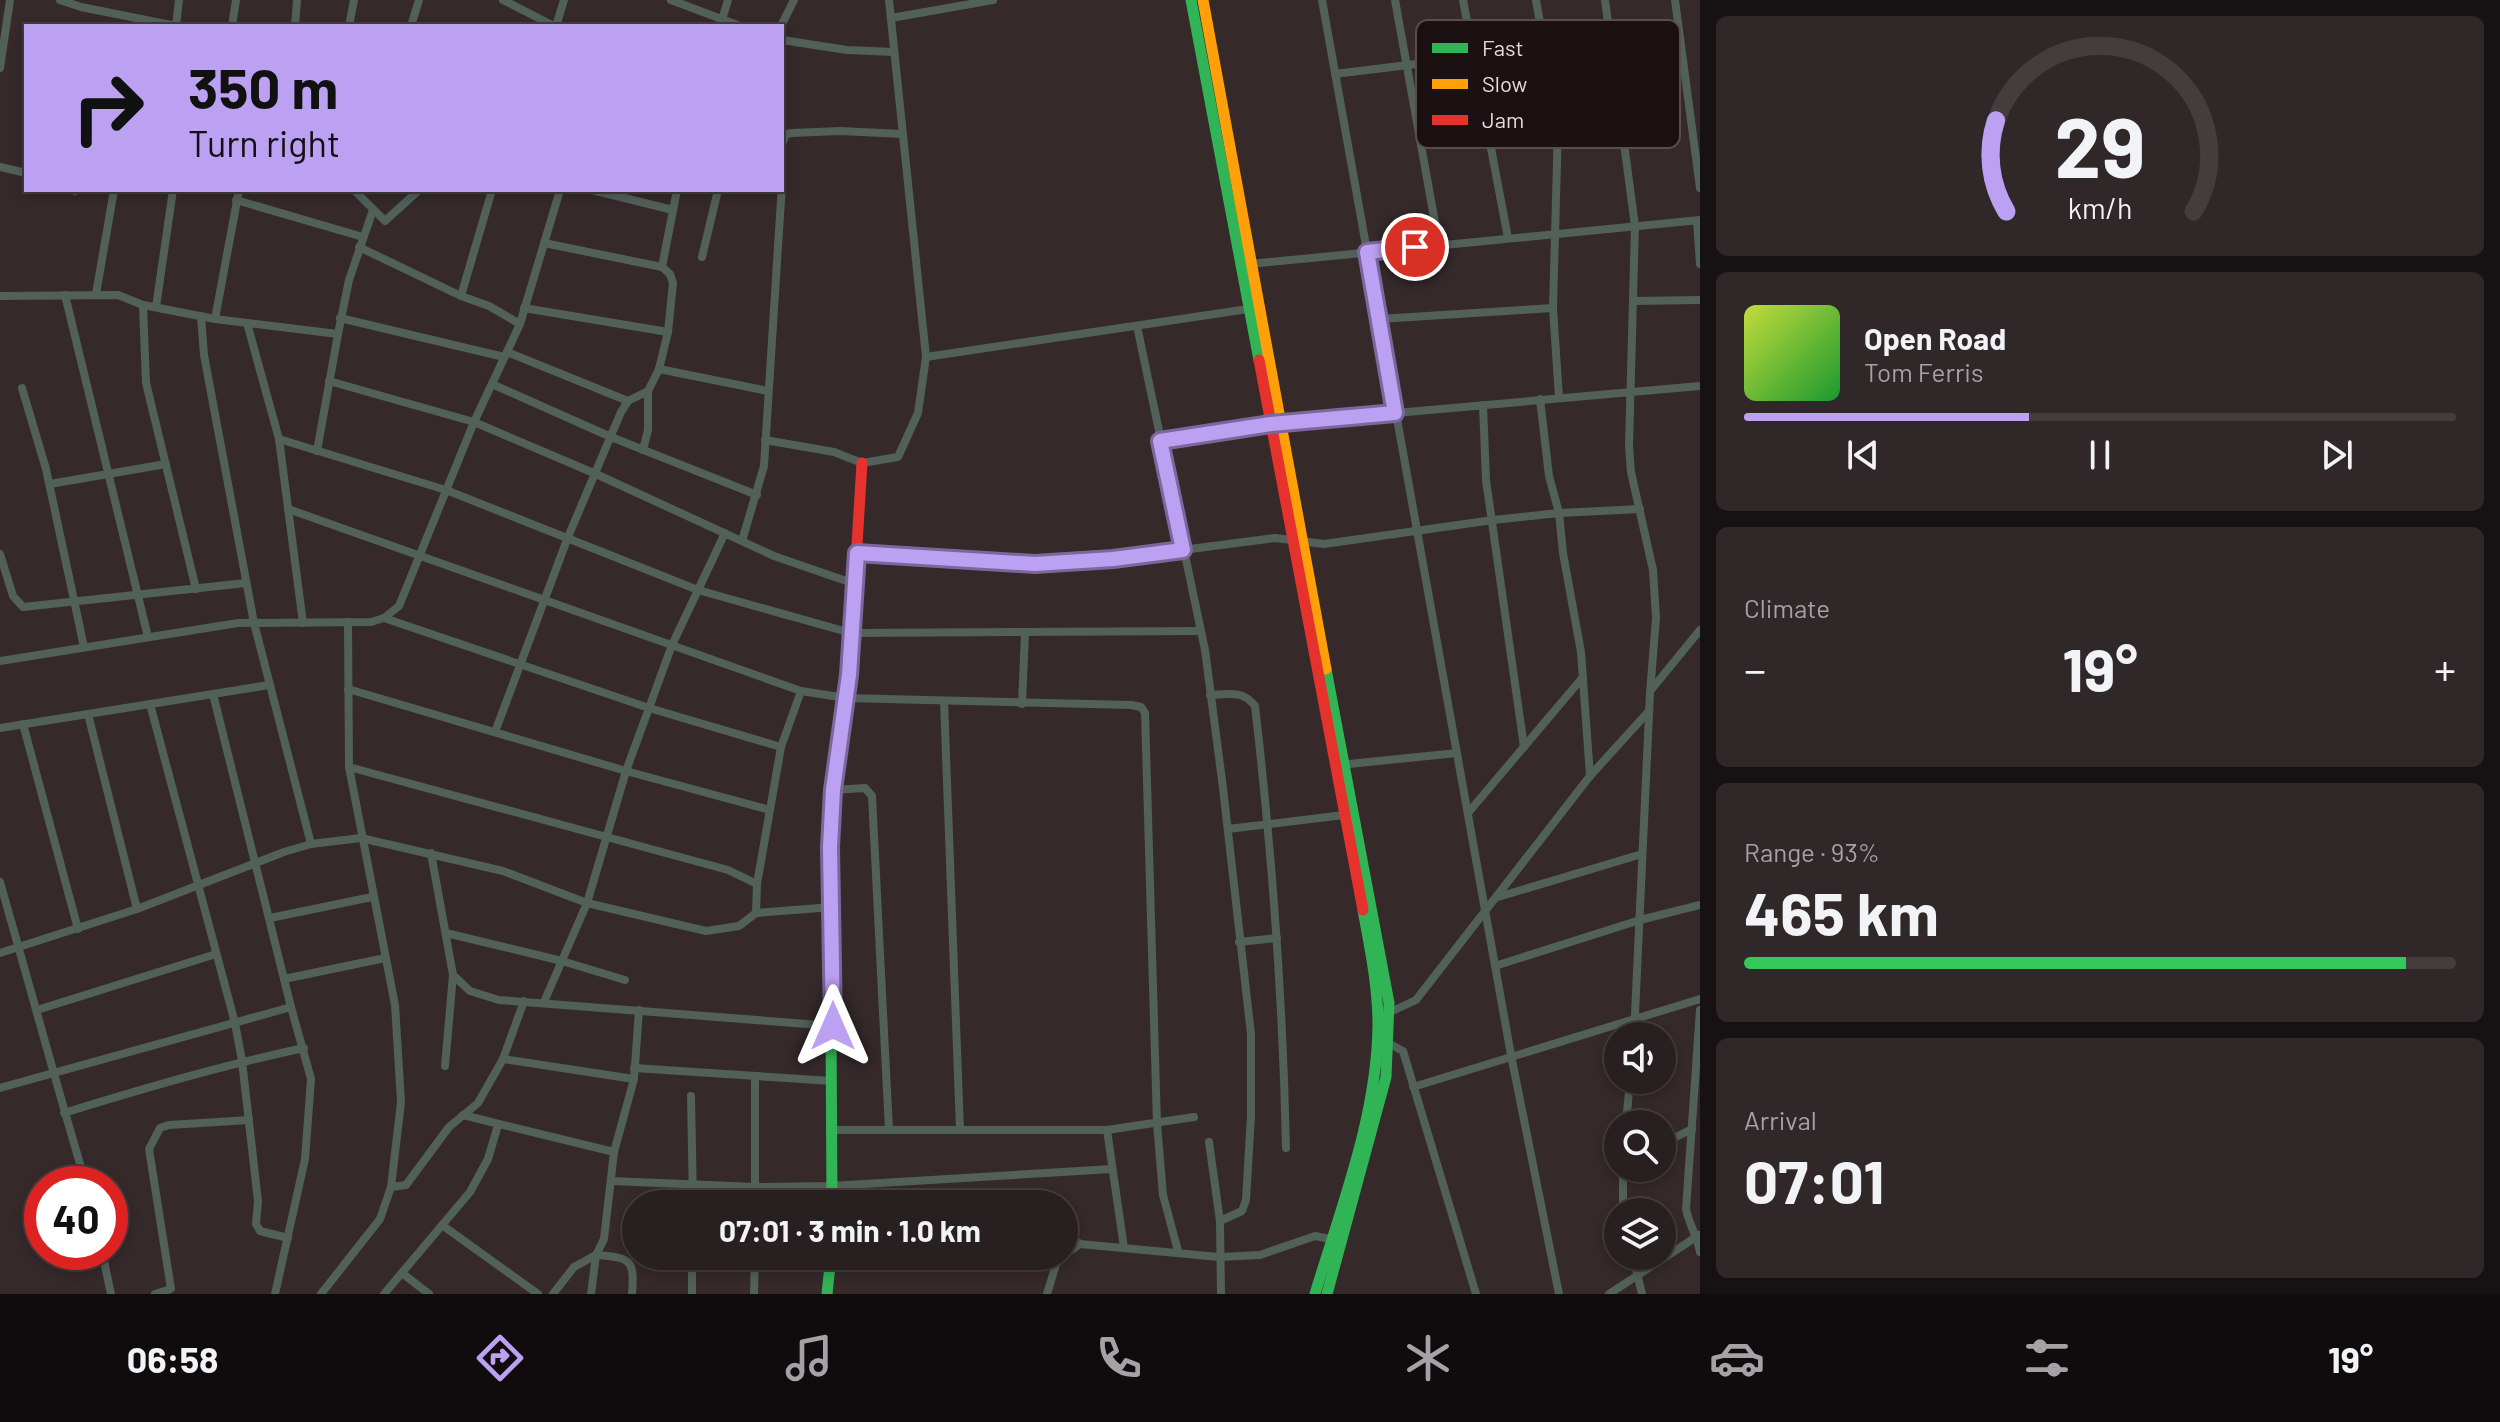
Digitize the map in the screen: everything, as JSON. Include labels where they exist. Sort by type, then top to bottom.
[{"type":"main road","points":[[1191,0],[1248,309],[1275,423]]},
{"type":"main road","points":[[1203,0],[1275,423],[1339,765],[1384,967],[1386,1077],[1327,1294]]},
{"type":"main road","points":[[831,1190],[830,847],[833,790],[846,698],[862,463]]},
{"type":"main road","points":[[1339,765],[1344,815],[1383,1015]]},
{"type":"main road","points":[[1315,1294],[1369,1104],[1383,1042]]},
{"type":"main road","points":[[827,1294],[830,1270]]},
{"type":"street","points":[[0,68],[10,0]]},
{"type":"street","points":[[60,0],[134,23]]},
{"type":"street","points":[[176,24],[179,0]]},
{"type":"street","points":[[232,24],[236,0]]},
{"type":"street","points":[[295,24],[297,0]]},
{"type":"street","points":[[349,24],[354,0]]},
{"type":"street","points":[[412,24],[419,0]]},
{"type":"street","points":[[503,0],[551,24]]},
{"type":"street","points":[[556,24],[564,0]]},
{"type":"street","points":[[671,0],[721,23],[728,0]]},
{"type":"street","points":[[782,24],[794,0]]},
{"type":"street","points":[[765,440],[834,452],[862,463],[898,457],[918,413],[926,357],[889,0]]},
{"type":"street","points":[[891,18],[993,0]]},
{"type":"street","points":[[1322,0],[1511,1055],[1559,1294]]},
{"type":"street","points":[[1395,0],[1416,119]]},
{"type":"street","points":[[1463,0],[1467,20]]},
{"type":"street","points":[[1536,0],[1539,20]]},
{"type":"street","points":[[1605,0],[1608,20]]},
{"type":"street","points":[[1675,0],[1677,20]]},
{"type":"street","points":[[784,40],[847,50],[894,52]]},
{"type":"street","points":[[1680,42],[1700,188]]},
{"type":"street","points":[[1335,74],[1416,63]]},
{"type":"street","points":[[784,139],[786,134],[792,133],[840,131],[903,134]]},
{"type":"street","points":[[1421,148],[1439,245]]},
{"type":"street","points":[[1491,148],[1508,238]]},
{"type":"street","points":[[1558,148],[1553,308],[1559,398]]},
{"type":"street","points":[[1625,148],[1635,226],[1631,472],[1653,570],[1656,618],[1635,1022]]},
{"type":"street","points":[[0,167],[24,173]]},
{"type":"street","points":[[96,294],[114,192]]},
{"type":"street","points":[[156,307],[173,192]]},
{"type":"street","points":[[356,192],[385,221],[417,192]]},
{"type":"street","points":[[461,296],[491,192]]},
{"type":"street","points":[[0,661],[238,623],[371,622],[384,618],[399,606],[474,422],[520,324],[559,192]]},
{"type":"street","points":[[600,192],[673,210]]},
{"type":"street","points":[[662,267],[677,192]]},
{"type":"street","points":[[702,257],[718,192]]},
{"type":"street","points":[[742,541],[764,466],[781,192]]},
{"type":"street","points":[[215,319],[237,195],[363,237]]},
{"type":"street","points":[[317,451],[340,318],[359,247],[373,210]]},
{"type":"street","points":[[1250,264],[1698,220],[1700,264]]},
{"type":"street","points":[[544,243],[662,267],[670,274],[673,283],[668,332],[659,369],[648,391],[648,430],[643,450]]},
{"type":"street","points":[[359,247],[461,296],[489,306],[520,324]]},
{"type":"street","points":[[65,295],[148,637]]},
{"type":"street","points":[[0,296],[118,295],[143,305],[215,319],[338,334]]},
{"type":"street","points":[[1633,301],[1700,300]]},
{"type":"street","points":[[143,305],[146,383],[196,589]]},
{"type":"street","points":[[524,308],[668,332]]},
{"type":"street","points":[[1379,319],[1553,308]]},
{"type":"street","points":[[926,357],[1248,309]]},
{"type":"street","points":[[201,316],[204,355],[254,623],[311,844]]},
{"type":"street","points":[[340,318],[505,354],[628,401]]},
{"type":"street","points":[[247,323],[279,439],[303,623]]},
{"type":"street","points":[[1137,326],[1201,631],[1228,829],[1251,1034],[1247,1187],[1242,1211],[1220,1221]]},
{"type":"street","points":[[659,369],[768,391]]},
{"type":"street","points":[[329,381],[474,422],[774,556],[855,584]]},
{"type":"street","points":[[492,384],[611,437],[757,495]]},
{"type":"street","points":[[1160,441],[1275,423],[1700,386]]},
{"type":"street","points":[[22,388],[50,484],[84,647]]},
{"type":"street","points":[[495,732],[568,537],[611,437],[628,401],[648,391]]},
{"type":"street","points":[[1540,399],[1549,476],[1559,513],[1583,677],[1590,776]]},
{"type":"street","points":[[1483,405],[1486,480],[1524,747]]},
{"type":"street","points":[[279,439],[446,490],[698,590],[851,633],[1201,631]]},
{"type":"street","points":[[50,484],[166,464]]},
{"type":"street","points":[[288,509],[801,691],[846,698],[1141,707],[1145,713],[1157,1124],[1163,1195],[1178,1251]]},
{"type":"street","points":[[857,553],[1035,564],[1113,559],[1275,538],[1324,544],[1493,520],[1640,509]]},
{"type":"street","points":[[544,1002],[587,903],[626,771],[672,645],[725,533]]},
{"type":"street","points":[[0,554],[13,596],[23,607],[246,583]]},
{"type":"street","points":[[384,618],[649,708],[781,747]]},
{"type":"street","points":[[321,1294],[380,1219],[391,1187],[401,1102],[395,1005],[349,767],[348,622]]},
{"type":"street","points":[[1650,691],[1700,630]]},
{"type":"street","points":[[1022,704],[1025,633]]},
{"type":"street","points":[[1468,813],[1583,677]]},
{"type":"street","points":[[0,728],[269,685]]},
{"type":"street","points":[[348,689],[770,810]]},
{"type":"street","points":[[756,913],[757,884],[781,747],[801,691]]},
{"type":"street","points":[[1210,695],[1239,693],[1248,697],[1255,706],[1269,825],[1284,1033],[1286,1148]]},
{"type":"street","points":[[213,694],[311,1079],[305,1159],[275,1294]]},
{"type":"street","points":[[944,701],[960,1130]]},
{"type":"street","points":[[150,704],[235,1023],[258,1201],[256,1224],[260,1231],[288,1238]]},
{"type":"street","points":[[1383,1015],[1416,1000],[1590,776],[1649,711]]},
{"type":"street","points":[[88,714],[137,909]]},
{"type":"street","points":[[23,724],[78,929]]},
{"type":"street","points":[[1339,765],[1457,753]]},
{"type":"street","points":[[349,767],[728,870],[757,884]]},
{"type":"street","points":[[833,790],[865,788],[872,796],[889,1130]]},
{"type":"street","points":[[1228,829],[1344,815]]},
{"type":"street","points":[[0,953],[137,909],[311,844],[361,838],[503,871],[587,903],[706,931],[739,926],[756,913],[832,907]]},
{"type":"street","points":[[431,853],[453,975],[445,1066]]},
{"type":"street","points":[[1497,897],[1642,854]]},
{"type":"street","points":[[0,885],[80,1166]]},
{"type":"street","points":[[270,918],[372,897]]},
{"type":"street","points":[[1495,966],[1640,920],[1700,905]]},
{"type":"street","points":[[446,933],[625,980]]},
{"type":"street","points":[[1239,942],[1277,938]]},
{"type":"street","points":[[37,1010],[216,954]]},
{"type":"street","points":[[284,979],[385,958]]},
{"type":"street","points":[[453,975],[470,991],[499,1000],[833,1026]]},
{"type":"street","points":[[1413,1087],[1700,999]]},
{"type":"street","points":[[391,1187],[406,1185],[449,1127],[478,1103],[503,1059],[524,1001]]},
{"type":"street","points":[[0,1088],[291,1007]]},
{"type":"street","points":[[591,1294],[596,1255],[604,1239],[614,1152],[634,1079],[639,1010]]},
{"type":"street","points":[[1700,1010],[1686,1209],[1689,1223],[1698,1235],[1700,1252]]},
{"type":"street","points":[[1383,1042],[1403,1051],[1476,1294]]},
{"type":"street","points":[[64,1113],[156,1084],[304,1048]]},
{"type":"street","points":[[503,1059],[634,1079]]},
{"type":"street","points":[[634,1068],[832,1081]]},
{"type":"street","points":[[755,1076],[755,1187]]},
{"type":"street","points":[[691,1096],[693,1190]]},
{"type":"street","points":[[463,1115],[614,1152]]},
{"type":"street","points":[[830,1130],[1107,1130],[1194,1117]]},
{"type":"street","points":[[155,1294],[171,1289],[149,1149],[153,1140],[160,1128],[169,1125],[249,1120]]},
{"type":"street","points":[[384,1294],[470,1192],[488,1159],[498,1125]]},
{"type":"street","points":[[1676,1137],[1692,1129]]},
{"type":"street","points":[[1107,1130],[1124,1248]]},
{"type":"street","points":[[1209,1142],[1220,1221],[1221,1294]]},
{"type":"street","points":[[611,1181],[755,1187],[831,1186],[1112,1169]]},
{"type":"street","points":[[442,1225],[538,1294]]},
{"type":"street","points":[[1609,1294],[1698,1235]]},
{"type":"street","points":[[1080,1244],[1219,1257],[1260,1255],[1315,1236],[1330,1239]]},
{"type":"street","points":[[553,1294],[574,1267],[596,1255],[623,1258],[629,1262],[634,1271],[632,1294]]},
{"type":"street","points":[[106,1270],[111,1294]]},
{"type":"street","points":[[692,1270],[692,1294]]},
{"type":"street","points":[[754,1294],[755,1270]]},
{"type":"street","points":[[1047,1294],[1054,1270]]},
{"type":"street","points":[[1637,1270],[1642,1294]]},
{"type":"street","points":[[402,1273],[429,1294]]},
{"type":"traffic: fast","points":[[1191,0],[1259,360]]},
{"type":"traffic: fast","points":[[1326,669],[1389,1003],[1386,1077],[1327,1294]]},
{"type":"traffic: fast","points":[[832,813],[832,1190]]},
{"type":"traffic: fast","points":[[1315,1294],[1356,1161],[1376,1059],[1377,996],[1363,910]]},
{"type":"traffic: fast","points":[[827,1294],[830,1270]]},
{"type":"traffic: slow","points":[[1203,0],[1326,669]]},
{"type":"traffic: jam","points":[[1259,360],[1363,910]]},
{"type":"traffic: jam","points":[[832,813],[849,675],[862,463]]},
{"type":"route","points":[[833,1026],[830,847],[833,790],[849,675],[857,553],[1035,564],[1183,550],[1160,441],[1271,424],[1395,413],[1367,252],[1415,247]]}]
